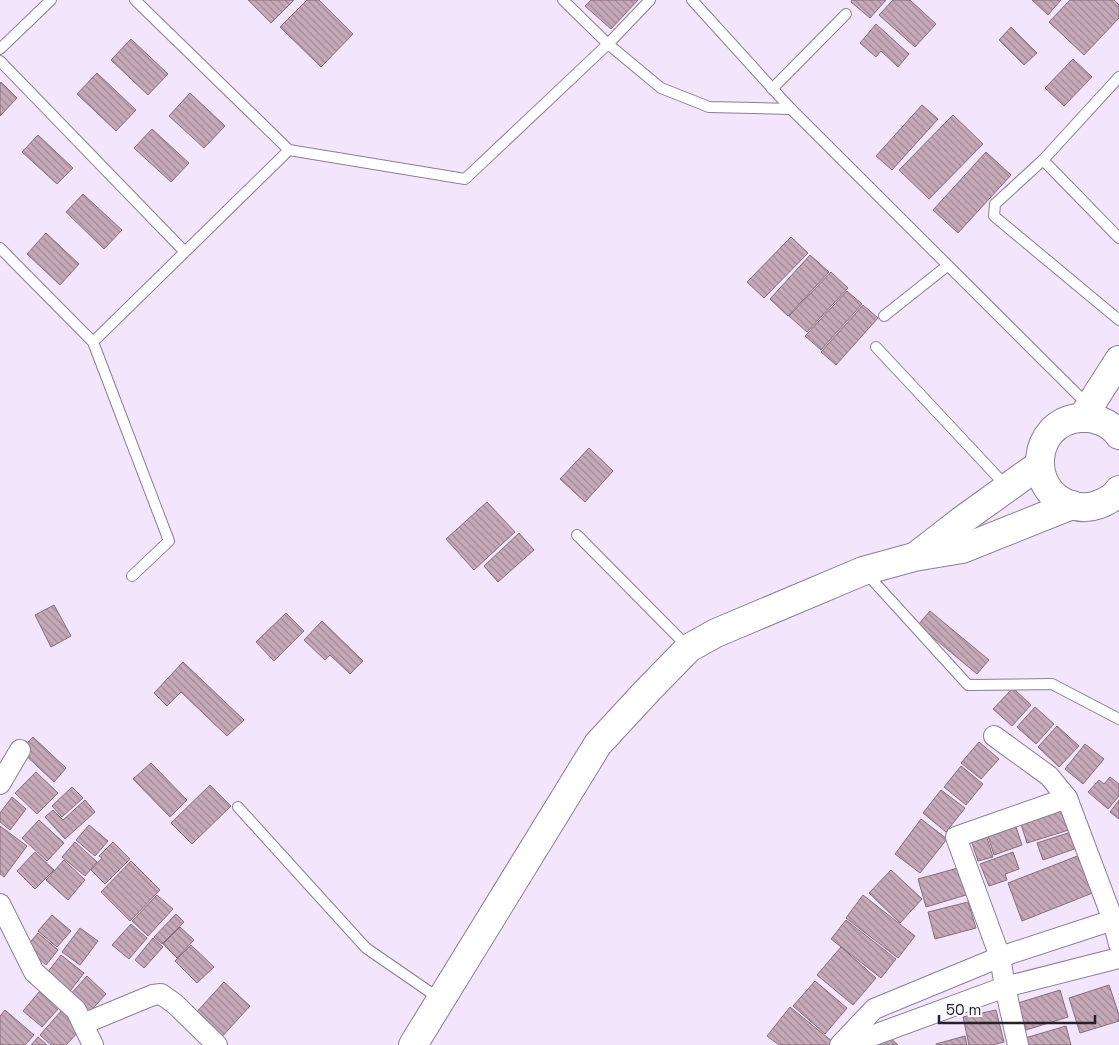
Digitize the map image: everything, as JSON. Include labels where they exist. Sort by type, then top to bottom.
[{"type":"street","points":[[1119,360],[1086,412],[1058,425],[1048,436],[1041,450],[1039,465],[1042,480],[1051,493],[1064,502],[1078,507],[1092,507],[1105,502],[1117,494],[1119,490]]},
{"type":"street","points":[[1086,412],[1088,418],[1103,422],[1116,430],[1119,435]]},
{"type":"street","points":[[914,556],[1039,465]]},
{"type":"street","points":[[413,1045],[598,744],[689,648],[716,633],[863,571],[914,556],[962,549],[1072,505]]},
{"type":"street","points":[[994,736],[1049,776],[1067,798],[1113,920],[1119,944]]},
{"type":"street","points":[[0,784],[20,750]]},
{"type":"street","points":[[1018,1045],[1000,958],[956,837],[1067,798]]},
{"type":"street","points":[[0,904],[34,972],[76,1010],[93,1045]]},
{"type":"street","points":[[840,1045],[874,1009],[1000,958],[1113,920]]},
{"type":"street","points":[[848,1045],[1005,987],[1119,958]]},
{"type":"street","points":[[83,1024],[154,995],[161,994],[175,1004],[217,1045]]},
{"type":"lane","points":[[0,49],[50,0]]},
{"type":"lane","points":[[135,0],[289,150],[465,179],[608,44],[650,0]]},
{"type":"lane","points":[[563,0],[608,44],[661,88],[709,107],[791,109]]},
{"type":"lane","points":[[692,0],[791,109],[947,266],[1086,412]]},
{"type":"lane","points":[[772,89],[846,14]]},
{"type":"lane","points":[[0,61],[184,251]]},
{"type":"lane","points":[[1119,77],[1043,160],[996,204],[994,216],[1119,320]]},
{"type":"lane","points":[[93,342],[289,150]]},
{"type":"lane","points":[[1043,160],[1119,238]]},
{"type":"lane","points":[[0,248],[93,342],[169,540],[132,576]]},
{"type":"lane","points":[[884,316],[947,266]]},
{"type":"lane","points":[[876,347],[1008,488]]},
{"type":"lane","points":[[577,535],[689,648]]},
{"type":"lane","points":[[863,571],[968,685],[1052,684],[1119,719]]},
{"type":"lane","points":[[238,807],[366,948],[441,1000]]},
{"type":"building","points":[[248,0],[294,0],[271,23]]},
{"type":"building","points":[[307,0],[319,0],[353,34],[321,67],[280,27]]},
{"type":"building","points":[[591,0],[638,0],[611,29],[585,6]]},
{"type":"building","points":[[852,0],[886,0],[870,18],[851,2]]},
{"type":"building","points":[[893,0],[910,0],[936,24],[915,47],[879,15]]},
{"type":"building","points":[[1032,0],[1061,0],[1048,15]]},
{"type":"building","points":[[1070,0],[1114,0],[1119,5],[1119,18],[1084,55],[1049,22]]},
{"type":"building","points":[[876,24],[909,54],[898,67],[881,51],[876,57],[860,43]]},
{"type":"building","points":[[1011,27],[1037,53],[1024,65],[999,40]]},
{"type":"building","points":[[131,39],[168,74],[148,95],[111,60]]},
{"type":"building","points":[[1073,59],[1092,77],[1064,106],[1045,88]]},
{"type":"building","points":[[97,73],[136,110],[116,131],[77,94]]},
{"type":"building","points":[[1,82],[17,98],[0,116],[0,84]]},
{"type":"building","points":[[190,93],[225,126],[204,148],[169,116]]},
{"type":"building","points":[[922,105],[938,119],[892,170],[876,156]]},
{"type":"building","points":[[953,115],[983,144],[929,199],[899,170]]},
{"type":"building","points":[[152,129],[189,163],[171,182],[134,148]]},
{"type":"building","points":[[38,135],[73,168],[57,184],[22,152]]},
{"type":"building","points":[[986,152],[1011,175],[958,233],[933,210]]},
{"type":"building","points":[[83,194],[122,230],[104,249],[66,212]]},
{"type":"building","points":[[46,233],[79,264],[60,285],[27,254]]},
{"type":"building","points":[[791,237],[808,253],[764,298],[747,282]]},
{"type":"building","points":[[810,255],[829,272],[788,316],[770,299]]},
{"type":"building","points":[[831,272],[848,288],[807,332],[789,316]]},
{"type":"building","points":[[847,291],[862,304],[821,350],[805,336]]},
{"type":"building","points":[[863,305],[878,318],[836,365],[821,352]]},
{"type":"building","points":[[589,448],[613,471],[585,502],[560,479]]},
{"type":"building","points":[[487,502],[515,532],[474,570],[446,539]]},
{"type":"building","points":[[519,533],[534,550],[498,582],[484,566]]},
{"type":"building","points":[[54,605],[71,636],[51,647],[35,615]]},
{"type":"building","points":[[930,611],[989,660],[977,674],[918,625]]},
{"type":"building","points":[[286,613],[304,631],[274,661],[256,642]]},
{"type":"building","points":[[322,621],[363,661],[350,674],[330,655],[325,660],[304,640]]},
{"type":"building","points":[[183,662],[244,720],[227,736],[181,692],[167,706],[154,693]]},
{"type":"building","points":[[1013,688],[1031,705],[1012,726],[993,709]]},
{"type":"building","points":[[1035,707],[1054,724],[1036,744],[1017,727]]},
{"type":"building","points":[[1057,726],[1079,746],[1059,767],[1038,747]]},
{"type":"building","points":[[33,737],[66,768],[54,782],[20,750]]},
{"type":"building","points":[[979,742],[999,759],[981,779],[961,763]]},
{"type":"building","points":[[1085,744],[1104,759],[1083,784],[1065,769]]},
{"type":"building","points":[[151,763],[187,800],[170,817],[133,779]]},
{"type":"building","points":[[961,766],[983,784],[966,805],[944,787]]},
{"type":"building","points":[[36,772],[58,793],[37,814],[15,793]]},
{"type":"building","points":[[1110,777],[1119,784],[1119,796],[1108,809],[1088,792],[1099,780],[1104,784]]},
{"type":"building","points":[[210,785],[231,806],[192,844],[171,823]]},
{"type":"building","points":[[72,787],[83,798],[62,817],[52,806]]},
{"type":"building","points":[[941,790],[965,808],[946,832],[923,813]]},
{"type":"building","points":[[12,797],[26,809],[10,830],[0,822],[0,813]]},
{"type":"building","points":[[85,800],[95,812],[65,839],[45,817],[53,810],[63,820]]},
{"type":"building","points":[[1119,800],[1119,819],[1110,812]]},
{"type":"building","points":[[1064,806],[1072,829],[1027,843],[1020,821]]},
{"type":"building","points":[[921,819],[947,839],[920,873],[895,854]]},
{"type":"building","points":[[39,820],[64,843],[47,861],[22,838]]},
{"type":"building","points":[[1015,824],[1022,845],[994,855],[987,833]]},
{"type":"building","points":[[89,825],[108,841],[95,856],[76,840]]},
{"type":"building","points":[[0,826],[27,846],[4,877],[0,874]]},
{"type":"building","points":[[1077,830],[1083,846],[1043,860],[1037,843]]},
{"type":"building","points":[[986,835],[993,857],[978,861],[971,840]]},
{"type":"building","points":[[75,842],[97,862],[85,876],[62,857]]},
{"type":"building","points":[[113,842],[130,859],[105,884],[91,870],[102,858],[99,856]]},
{"type":"building","points":[[35,852],[54,870],[35,889],[17,871]]},
{"type":"building","points":[[1013,852],[1019,869],[1005,874],[1007,880],[989,886],[980,864]]},
{"type":"building","points":[[1080,855],[1095,892],[1022,921],[1008,883]]},
{"type":"building","points":[[64,860],[85,880],[68,900],[46,880]]},
{"type":"building","points":[[131,861],[160,890],[130,921],[101,892]]},
{"type":"building","points":[[958,868],[966,895],[926,907],[918,879]]},
{"type":"building","points":[[891,870],[922,899],[900,923],[869,893]]},
{"type":"building","points":[[157,895],[173,909],[148,936],[132,921]]},
{"type":"building","points":[[863,895],[915,936],[898,958],[846,918]]},
{"type":"building","points":[[968,902],[976,928],[935,939],[928,912]]},
{"type":"building","points":[[176,914],[184,922],[162,944],[154,937]]},
{"type":"building","points":[[52,915],[71,931],[57,947],[38,931]]},
{"type":"building","points":[[846,920],[896,959],[881,978],[831,939]]},
{"type":"building","points":[[131,924],[147,938],[129,959],[112,945]]},
{"type":"building","points":[[180,927],[194,940],[177,958],[163,944]]},
{"type":"building","points":[[80,928],[98,941],[80,965],[62,952]]},
{"type":"building","points":[[38,933],[58,950],[46,965],[26,947]]},
{"type":"building","points":[[153,938],[163,947],[144,968],[135,960]]},
{"type":"building","points":[[191,945],[214,967],[197,983],[175,961]]},
{"type":"building","points":[[841,947],[876,978],[853,1005],[817,975]]},
{"type":"building","points":[[61,955],[84,973],[67,995],[44,977]]},
{"type":"building","points":[[87,976],[106,994],[86,1016],[67,998]]},
{"type":"building","points":[[815,981],[847,1008],[825,1034],[793,1006]]},
{"type":"building","points":[[224,982],[250,1006],[220,1039],[194,1015]]},
{"type":"building","points":[[1109,985],[1119,1015],[1119,1021],[1080,1033],[1069,998]]},
{"type":"building","points":[[1060,990],[1068,1017],[1026,1030],[1018,1003]]},
{"type":"building","points":[[40,991],[59,1008],[42,1027],[23,1011]]},
{"type":"building","points":[[790,1007],[833,1042],[831,1045],[779,1045],[767,1036]]},
{"type":"building","points":[[5,1010],[34,1035],[25,1045],[0,1045],[0,1016]]},
{"type":"building","points":[[62,1010],[82,1028],[66,1045],[51,1045],[40,1035]]},
{"type":"building","points":[[996,1010],[1004,1042],[993,1045],[969,1045],[963,1017]]},
{"type":"building","points":[[1066,1026],[1071,1045],[1027,1045],[1025,1038]]},
{"type":"building","points":[[888,1036],[898,1045],[879,1045]]},
{"type":"building","points":[[965,1036],[967,1045],[936,1045],[936,1044]]},
{"type":"building","points":[[38,1037],[47,1045],[31,1045]]}]
